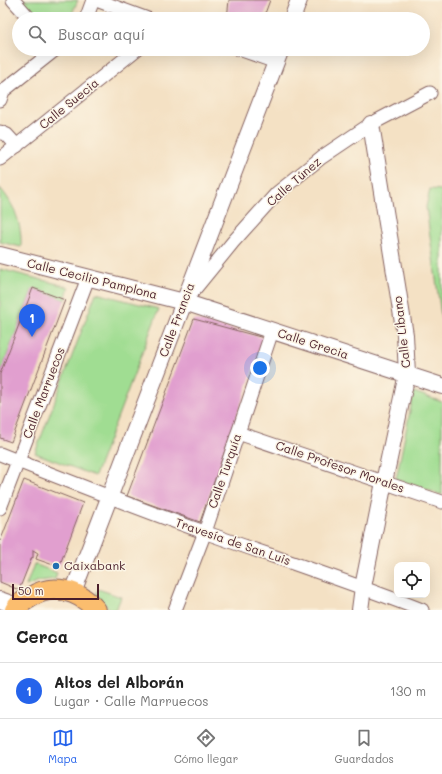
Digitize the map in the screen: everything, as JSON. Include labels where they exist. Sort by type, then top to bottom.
[{"type":"main road","points":[[11,605],[48,590],[73,592],[89,601],[96,610]]},
{"type":"street","points":[[13,0],[24,12]]},
{"type":"street","points":[[89,12],[93,0]]},
{"type":"street","points":[[96,0],[129,12]]},
{"type":"street","points":[[295,12],[299,0]]},
{"type":"street","points":[[1,94],[47,56]]},
{"type":"street","name":"Calle Suecia","points":[[0,160],[128,56]]},
{"type":"street","name":"Calle Francia","points":[[73,592],[278,56]]},
{"type":"street","name":"Calle Túnez","points":[[184,302],[233,242],[277,192],[322,157],[371,124],[430,93]]},
{"type":"street","name":"Calle Líbano","points":[[360,610],[363,587],[407,374],[405,335],[371,124]]},
{"type":"street","points":[[0,132],[7,135],[17,146]]},
{"type":"street","name":"Calle Cecilio Pamplona","points":[[0,255],[184,302]]},
{"type":"street","name":"Calle Marruecos","points":[[0,508],[88,278]]},
{"type":"street","name":"Calle Grecia","points":[[184,302],[442,386]]},
{"type":"street","name":"Calle Turquía","points":[[175,610],[205,532],[272,331]]},
{"type":"street","name":"Calle Profesor Morales","points":[[238,433],[442,502]]},
{"type":"street","name":"Travesía de San Luis","points":[[0,454],[110,498],[363,587],[422,610]]},
{"type":"green space","points":[[20,0],[78,0],[73,12],[31,12]]},
{"type":"green space","points":[[0,188],[14,208],[19,223],[21,247],[0,242]]},
{"type":"green space","points":[[430,189],[442,190],[442,323],[426,207]]},
{"type":"green space","points":[[0,269],[69,287],[65,300],[33,288],[0,374]]},
{"type":"green space","points":[[96,293],[159,309],[95,476],[35,453]]},
{"type":"green space","points":[[414,392],[442,402],[442,495],[396,479]]},
{"type":"green space","points":[[34,564],[57,573],[55,579],[39,581],[26,586]]},
{"type":"green space","points":[[98,589],[121,597],[116,610],[110,610],[96,594]]},
{"type":"building","points":[[229,0],[270,0],[266,12],[228,12]]},
{"type":"building","points":[[33,288],[65,300],[11,442],[0,438],[0,374]]},
{"type":"building","points":[[194,319],[264,338],[200,522],[127,496]]},
{"type":"building","points":[[24,480],[83,503],[59,567],[36,559],[38,553],[33,550],[33,558],[32,557],[19,590],[0,582],[0,542]]},
{"type":"place","name":"Altos del Alborán","points":[[32,337]]},
{"type":"place","name":"Caixabank","points":[[56,566]]}]
